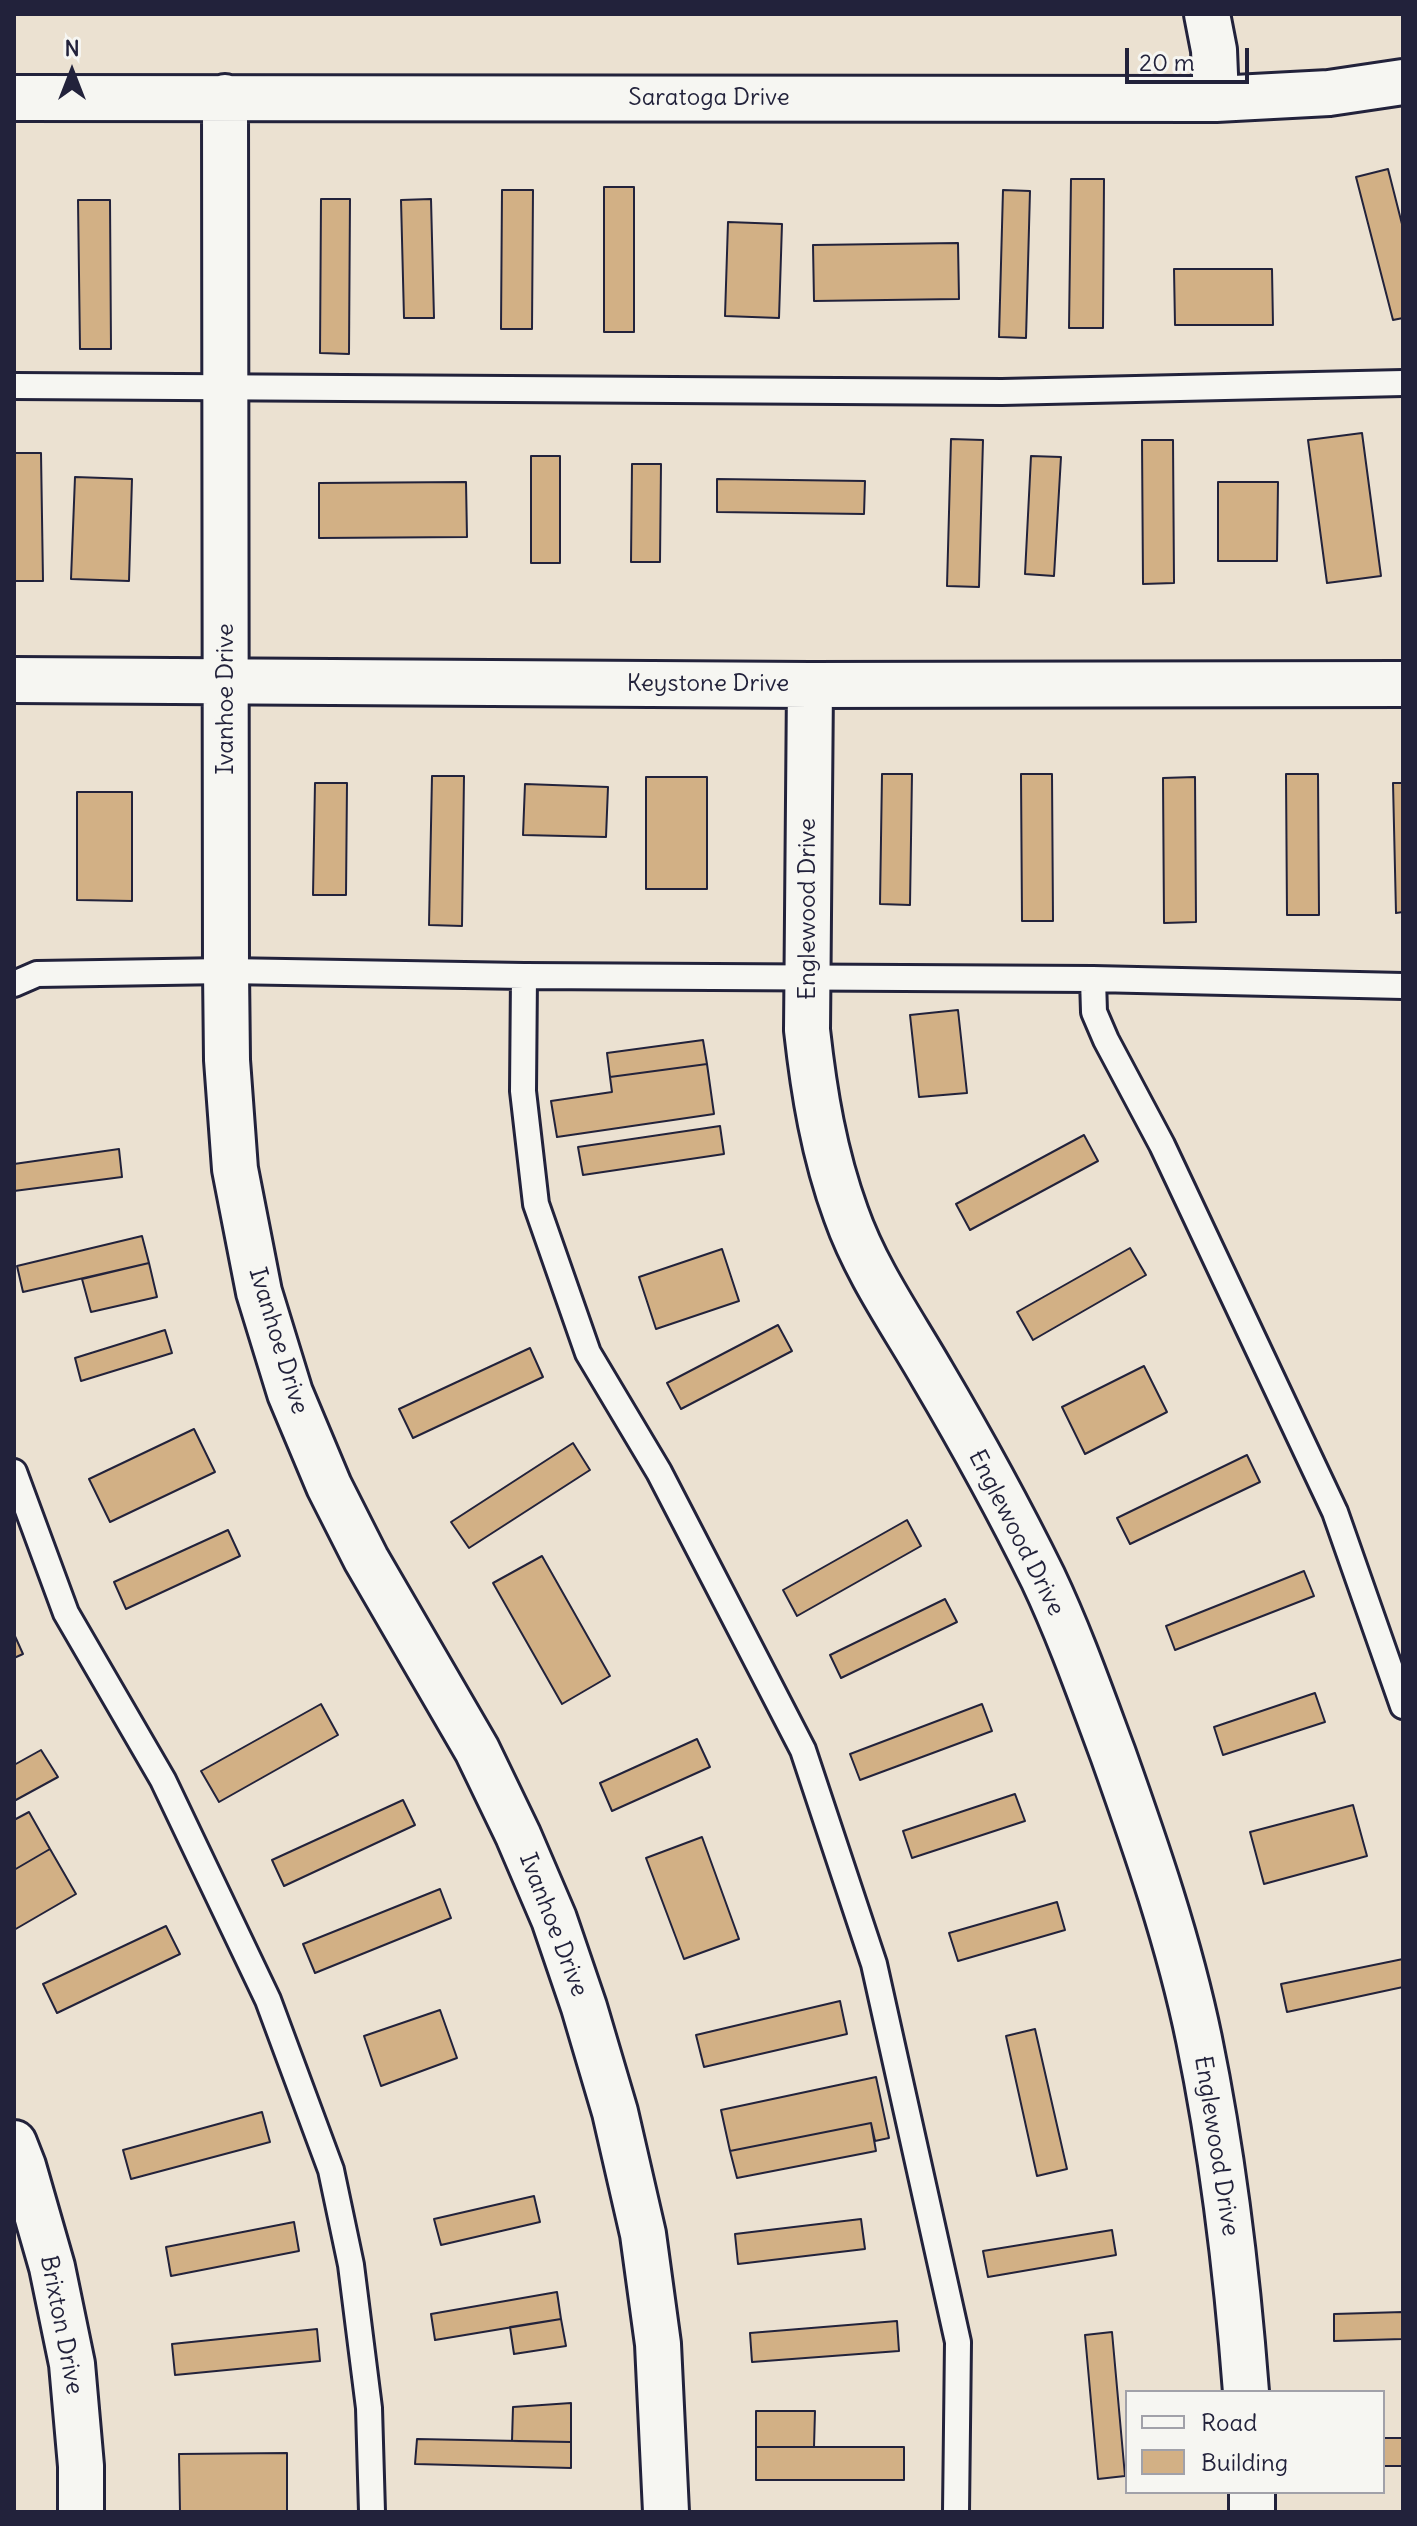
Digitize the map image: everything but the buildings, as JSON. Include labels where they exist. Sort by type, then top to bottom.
[{"type":"street","points":[[1207,14],[1214,50],[1216,99]]},
{"type":"street","name":"Saratoga Drive","points":[[14,98],[1216,99],[1329,93],[1403,82]]},
{"type":"street","name":"Ivanhoe Drive","points":[[225,97],[226,971],[227,1060],[235,1169],[259,1292],[290,1393],[329,1486],[360,1547],[477,1750],[518,1835],[559,1934],[584,2007],[615,2112],[643,2234],[658,2344],[666,2512]]},
{"type":"street","name":"Keystone Drive","points":[[14,680],[810,685],[1403,684]]},
{"type":"street","name":"Englewood Drive","points":[[810,685],[807,1030],[825,1148],[847,1217],[875,1277],[962,1426],[1044,1581],[1102,1724],[1165,1911],[1198,2036],[1225,2177],[1246,2390]]},
{"type":"street","name":"Brixton Drive","points":[[14,2143],[52,2267],[72,2364],[81,2466],[81,2512]]},
{"type":"lane","points":[[14,386],[1002,392],[1403,383]]},
{"type":"lane","points":[[14,984],[37,974],[226,971],[1093,979],[1403,986]]},
{"type":"lane","points":[[524,976],[523,1091],[536,1204],[588,1353],[659,1472],[803,1750],[874,1964],[958,2342],[956,2512]]},
{"type":"lane","points":[[1093,979],[1094,1012],[1106,1040],[1162,1145],[1335,1512],[1403,1706]]},
{"type":"lane","points":[[14,1472],[66,1613],[163,1780],[268,2000],[331,2170],[351,2265],[369,2408],[372,2512]]}]
